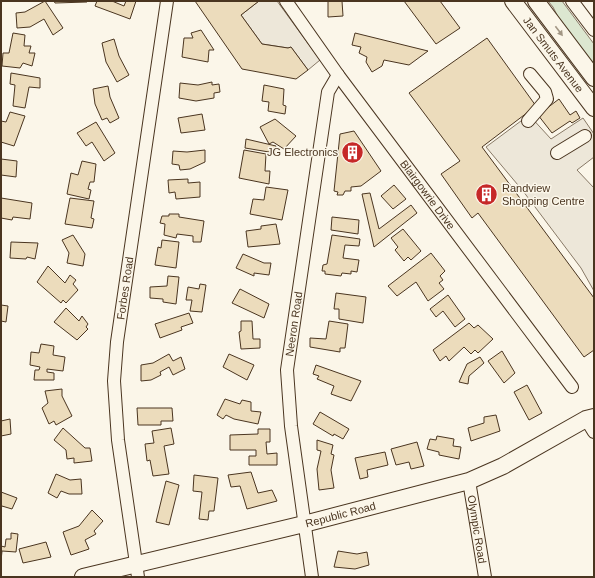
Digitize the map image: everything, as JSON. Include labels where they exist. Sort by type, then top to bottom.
[{"type":"main road","name":"Jan Smuts Avenue","points":[[513,1],[594,108]]},
{"type":"main road","name":"Jan Smuts Avenue","points":[[536,1],[594,78]]},
{"type":"main road","name":"Republic Road","points":[[83,577],[137,571],[304,524],[469,481],[503,466],[592,419]]},
{"type":"street","name":"Forbes Road","points":[[137,571],[118,440],[114,381],[117,342],[167,1]]},
{"type":"street","name":"Blairgowrie Drive","points":[[286,1],[338,75],[572,387]]},
{"type":"street","points":[[572,1],[590,15],[594,30]]},
{"type":"street","points":[[528,120],[547,99],[545,92],[530,74]]},
{"type":"street","name":"Neeron Road","points":[[312,577],[291,426],[287,370],[328,92],[338,75]]},
{"type":"street","points":[[557,153],[585,136]]},
{"type":"street","name":"Olympic Road","points":[[469,481],[484,577]]},
{"type":"green space","points":[[548,1],[562,1],[594,44],[594,68],[564,29],[553,7]]},
{"type":"shaded area","points":[[259,1],[277,1],[320,60],[308,70],[291,47],[288,48],[262,44],[241,15]]},
{"type":"shaded area","points":[[529,115],[551,139],[583,118],[594,134],[594,157],[577,170],[594,188],[594,291],[581,268],[523,191],[486,147]]},
{"type":"building","points":[[45,1],[63,28],[53,35],[44,19],[30,27],[17,28],[16,13],[25,12]]},
{"type":"building","points":[[54,1],[87,1],[87,2],[55,3]]},
{"type":"building","points":[[97,1],[112,1],[124,6],[126,1],[136,1],[130,19],[95,6]]},
{"type":"building","points":[[195,1],[259,1],[241,15],[262,44],[288,48],[291,47],[308,70],[296,79],[242,69]]},
{"type":"building","points":[[328,1],[342,1],[343,16],[328,17]]},
{"type":"building","points":[[404,1],[440,1],[460,28],[436,44]]},
{"type":"building","points":[[201,30],[214,50],[209,50],[208,62],[182,57],[184,38],[193,38],[191,33]]},
{"type":"building","points":[[13,33],[25,35],[24,46],[31,46],[29,53],[35,53],[32,66],[23,63],[20,68],[2,66],[3,53],[9,53]]},
{"type":"building","points":[[355,33],[428,51],[409,65],[384,60],[382,66],[372,72],[366,62],[367,57],[359,53],[361,47],[352,45]]},
{"type":"building","name":"Randview Shopping Centre","points":[[487,38],[536,106],[482,147],[594,298],[594,350],[584,357],[478,213],[472,218],[441,174],[460,161],[409,93]]},
{"type":"building","points":[[114,39],[119,56],[129,75],[117,82],[106,62],[102,43]]},
{"type":"building","points":[[11,73],[40,78],[40,88],[29,87],[25,108],[13,106],[15,85],[10,84]]},
{"type":"building","points":[[212,82],[212,85],[219,84],[220,92],[214,93],[214,98],[196,101],[179,98],[180,83],[198,85]]},
{"type":"building","points":[[264,85],[284,89],[283,105],[286,106],[285,114],[268,111],[269,102],[262,101]]},
{"type":"building","points":[[108,86],[110,97],[119,118],[110,123],[107,118],[102,120],[95,104],[93,89]]},
{"type":"building","points":[[559,99],[570,115],[576,111],[580,118],[572,123],[570,121],[552,133],[538,115]]},
{"type":"building","points":[[10,112],[25,116],[14,146],[1,142],[1,121],[6,122]]},
{"type":"building","points":[[202,114],[205,130],[181,133],[178,118]]},
{"type":"building","points":[[275,119],[296,136],[284,149],[273,142],[269,144],[260,127]]},
{"type":"building","points":[[96,122],[115,153],[104,161],[92,142],[86,146],[77,133]]},
{"type":"building","name":"JG Electronics","points":[[354,131],[381,171],[361,186],[351,187],[351,191],[345,191],[343,195],[337,195],[338,192],[334,191],[340,134]]},
{"type":"building","points":[[246,139],[276,146],[275,153],[245,148]]},
{"type":"building","points":[[205,150],[205,162],[190,169],[180,170],[179,165],[172,164],[173,151],[187,152]]},
{"type":"building","points":[[244,150],[266,154],[265,171],[270,171],[269,184],[239,178]]},
{"type":"building","points":[[1,159],[17,161],[16,177],[1,175]]},
{"type":"building","points":[[82,161],[96,164],[94,182],[90,182],[88,189],[91,190],[89,199],[67,194],[71,173],[78,175]]},
{"type":"building","points":[[188,179],[188,183],[200,182],[200,197],[176,199],[175,192],[169,193],[168,180]]},
{"type":"building","points":[[394,185],[406,199],[393,209],[381,196]]},
{"type":"building","points":[[266,187],[288,190],[282,220],[250,214],[253,199],[264,200]]},
{"type":"building","points":[[370,193],[379,229],[411,205],[417,213],[374,247],[362,194]]},
{"type":"building","points":[[1,198],[32,203],[30,219],[13,217],[12,220],[1,218]]},
{"type":"building","points":[[70,198],[94,201],[91,218],[94,219],[92,228],[65,224]]},
{"type":"building","points":[[169,214],[179,214],[179,217],[204,221],[201,242],[193,242],[193,236],[177,234],[176,238],[164,235],[165,224],[160,223],[162,216],[169,216]]},
{"type":"building","points":[[332,217],[359,220],[358,234],[331,230]]},
{"type":"building","points":[[276,224],[280,244],[248,247],[246,231],[261,229],[261,226]]},
{"type":"building","points":[[403,229],[421,251],[411,260],[408,257],[404,261],[395,250],[398,247],[391,238]]},
{"type":"building","points":[[73,235],[85,254],[83,266],[67,263],[69,253],[62,240]]},
{"type":"building","points":[[332,235],[360,239],[359,246],[345,245],[343,258],[359,260],[357,272],[351,271],[351,274],[342,273],[341,276],[325,274],[325,271],[322,271],[323,265],[327,264]]},
{"type":"building","points":[[162,240],[179,242],[176,268],[155,265],[158,247],[161,248]]},
{"type":"building","points":[[11,242],[38,243],[35,259],[27,257],[26,259],[10,258]]},
{"type":"building","points":[[431,253],[445,271],[440,276],[443,280],[439,283],[444,289],[428,301],[416,282],[397,296],[388,286]]},
{"type":"building","points":[[243,254],[264,263],[271,263],[269,275],[254,273],[254,276],[236,268]]},
{"type":"building","points":[[48,266],[65,283],[70,275],[76,280],[73,284],[78,290],[66,303],[63,300],[61,303],[37,282]]},
{"type":"building","points":[[168,276],[179,277],[176,304],[163,302],[163,299],[150,298],[150,287],[167,286]]},
{"type":"building","points":[[200,284],[206,285],[202,312],[190,311],[192,300],[186,300],[188,287],[199,289]]},
{"type":"building","points":[[240,289],[269,304],[264,318],[232,303]]},
{"type":"building","points":[[336,293],[366,297],[363,323],[339,319],[339,309],[334,309]]},
{"type":"building","points":[[448,295],[465,319],[455,327],[443,311],[436,317],[430,309]]},
{"type":"building","points":[[1,305],[8,306],[6,322],[1,321]]},
{"type":"building","points":[[66,308],[79,321],[82,316],[88,324],[86,327],[88,329],[77,340],[54,322]]},
{"type":"building","points":[[189,313],[193,323],[181,327],[182,330],[160,338],[155,324]]},
{"type":"building","points":[[241,321],[252,321],[253,339],[260,339],[260,348],[241,349],[239,332],[241,331]]},
{"type":"building","points":[[329,321],[348,324],[345,348],[340,348],[340,352],[310,347],[310,338],[326,339]]},
{"type":"building","points":[[469,323],[474,328],[478,325],[493,339],[478,353],[475,350],[471,354],[464,347],[449,361],[446,356],[440,361],[433,350]]},
{"type":"building","points":[[41,344],[54,346],[53,355],[65,357],[63,371],[47,369],[47,372],[54,373],[54,380],[34,380],[35,370],[39,370],[40,367],[30,365],[31,352],[39,353]]},
{"type":"building","points":[[502,351],[515,373],[504,383],[488,361]]},
{"type":"building","points":[[169,354],[173,361],[181,357],[185,369],[173,375],[169,367],[160,372],[161,375],[151,380],[141,381],[141,365],[153,363]]},
{"type":"building","points":[[229,354],[254,365],[247,380],[223,367]]},
{"type":"building","points":[[480,357],[484,363],[469,376],[468,384],[459,382],[467,364]]},
{"type":"building","points":[[316,365],[361,381],[351,401],[331,394],[334,386],[317,379],[319,376],[313,374]]},
{"type":"building","points":[[527,385],[542,413],[529,420],[514,392]]},
{"type":"building","points":[[62,389],[62,396],[72,416],[56,425],[54,421],[49,424],[42,408],[48,403],[45,391]]},
{"type":"building","points":[[225,399],[240,404],[242,400],[251,402],[251,411],[261,412],[258,424],[234,419],[226,415],[223,419],[217,415]]},
{"type":"building","points":[[137,408],[172,408],[173,421],[161,421],[161,425],[138,425]]},
{"type":"building","points":[[320,412],[349,429],[343,439],[334,434],[333,436],[313,424]]},
{"type":"building","points":[[496,415],[500,431],[471,441],[468,428],[484,423],[484,417]]},
{"type":"building","points":[[10,419],[11,434],[1,436],[1,421]]},
{"type":"building","points":[[63,428],[85,448],[90,448],[92,461],[74,463],[74,458],[67,459],[66,450],[54,440]]},
{"type":"building","points":[[171,428],[174,444],[164,446],[169,474],[153,476],[150,460],[147,461],[145,444],[154,443],[152,431]]},
{"type":"building","points":[[258,429],[270,429],[270,442],[266,442],[267,454],[277,453],[277,465],[249,465],[249,456],[256,456],[256,450],[230,450],[230,435],[258,434]]},
{"type":"building","points":[[437,436],[454,439],[453,446],[461,447],[459,459],[439,455],[439,452],[427,449],[430,439],[436,440]]},
{"type":"building","points":[[317,440],[333,445],[331,454],[334,455],[331,470],[334,488],[319,490],[317,469],[321,451],[317,450]]},
{"type":"building","points":[[417,442],[424,466],[411,469],[409,462],[396,465],[391,449]]},
{"type":"building","points":[[385,452],[388,465],[367,470],[368,477],[360,479],[355,458]]},
{"type":"building","points":[[251,472],[258,493],[272,490],[277,501],[247,509],[240,486],[231,487],[228,475]]},
{"type":"building","points":[[56,474],[70,480],[81,479],[82,494],[69,494],[61,491],[57,498],[48,493]]},
{"type":"building","points":[[194,475],[218,478],[214,511],[209,511],[208,520],[199,519],[202,492],[193,491]]},
{"type":"building","points":[[166,481],[179,485],[169,525],[156,522]]},
{"type":"building","points":[[1,492],[17,498],[12,509],[2,506],[1,508]]},
{"type":"building","points":[[92,510],[103,521],[94,531],[96,534],[85,540],[89,549],[71,555],[63,532],[79,526]]},
{"type":"building","points":[[11,533],[18,534],[16,552],[2,551],[1,561],[1,546],[5,547],[6,539],[11,539]]},
{"type":"building","points":[[46,542],[51,557],[23,563],[19,549]]},
{"type":"building","points":[[338,551],[357,554],[367,552],[369,565],[355,569],[334,567]]},
{"type":"place","name":"JG Electronics","points":[[353,152]]},
{"type":"place","name":"Randview Shopping Centre","points":[[486,194]]}]
